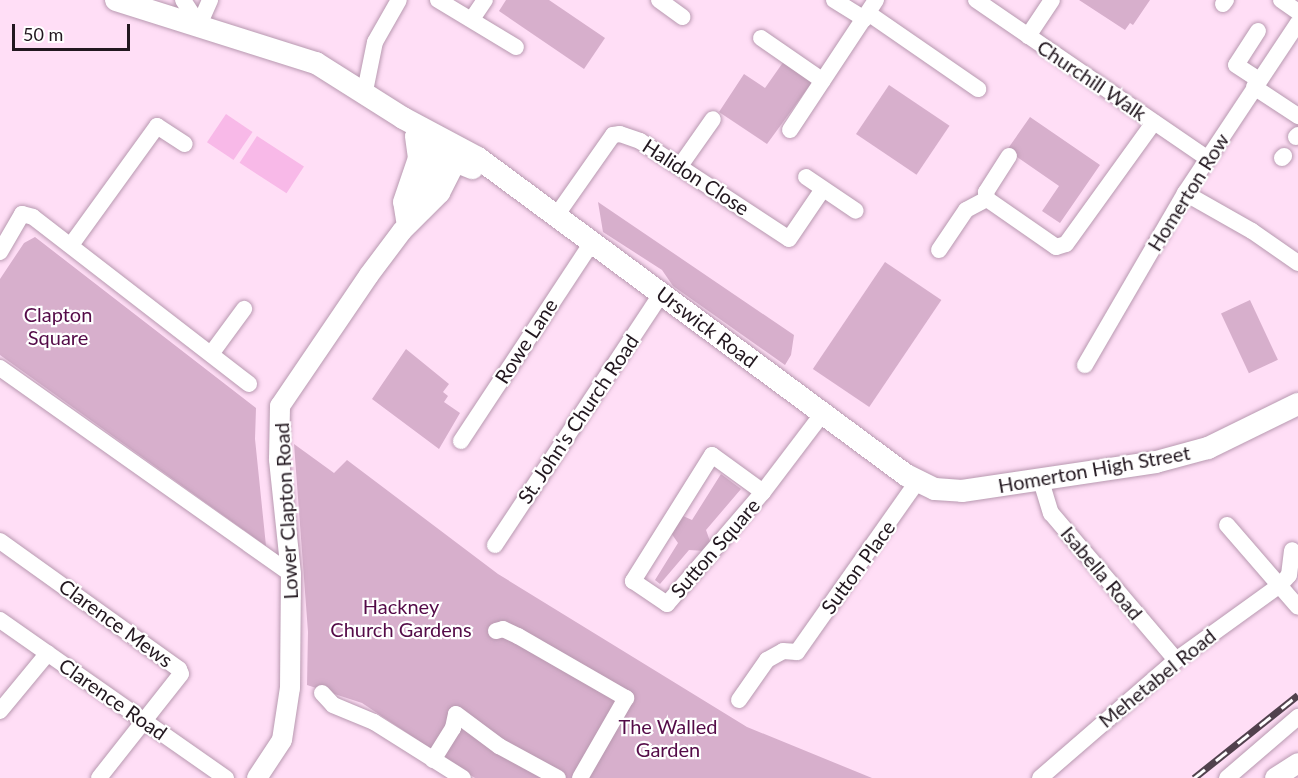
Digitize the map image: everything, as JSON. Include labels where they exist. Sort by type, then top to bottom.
[{"type":"highway","points":[[116,0],[294,54],[365,91],[412,131],[451,152]]},
{"type":"highway","name":"Urswick Road","points":[[451,152],[480,172],[496,173],[917,482]]},
{"type":"highway","name":"Homerton High Street","points":[[917,482],[944,491],[962,491],[1041,481],[1181,456],[1208,448],[1298,404]]},
{"type":"main road","points":[[404,226],[403,202],[418,158],[412,131]]},
{"type":"main road","name":"Lower Clapton Road","points":[[275,756],[285,727],[290,688],[291,573],[279,459],[280,405],[404,226],[440,193],[451,152]]},
{"type":"main road","points":[[257,778],[275,756]]},
{"type":"main road","points":[[274,778],[278,768],[275,756]]},
{"type":"main road","points":[[1275,778],[1298,763]]},
{"type":"street","points":[[183,0],[199,25]]},
{"type":"street","points":[[199,25],[210,0]]},
{"type":"street","points":[[365,91],[375,42],[399,0]]},
{"type":"street","points":[[438,0],[516,47]]},
{"type":"street","points":[[472,19],[485,0]]},
{"type":"street","points":[[659,0],[682,16]]},
{"type":"street","points":[[834,0],[869,11],[978,89]]},
{"type":"street","name":"Churchill Walk","points":[[976,0],[1208,159]]},
{"type":"street","points":[[1028,36],[1052,0]]},
{"type":"street","points":[[1281,0],[1298,12]]},
{"type":"street","points":[[790,130],[869,11]]},
{"type":"street","name":"Homerton Row","points":[[1084,365],[1185,193],[1298,22]]},
{"type":"street","points":[[1258,31],[1236,65],[1298,116]]},
{"type":"street","points":[[761,38],[823,81]]},
{"type":"street","points":[[680,166],[713,118]]},
{"type":"street","points":[[1009,156],[986,192],[987,199],[1056,247],[1066,244],[1154,122]]},
{"type":"street","points":[[70,245],[157,126],[185,144]]},
{"type":"street","name":"Halidon Close","points":[[556,216],[609,130],[632,136],[789,239],[824,189]]},
{"type":"street","points":[[806,177],[856,211]]},
{"type":"street","points":[[1185,193],[1252,231],[1298,263]]},
{"type":"street","points":[[939,250],[966,210],[987,199]]},
{"type":"street","points":[[0,252],[5,234],[22,214],[33,217],[249,384]]},
{"type":"street","name":"Rowe Lane","points":[[461,441],[592,242]]},
{"type":"street","name":"St. John's Church Road","points":[[495,545],[662,293]]},
{"type":"street","points":[[211,354],[244,309]]},
{"type":"street","points":[[0,368],[229,540],[291,573]]},
{"type":"street","name":"Sutton Square","points":[[763,492],[712,455],[633,581],[667,604],[763,492],[823,413]]},
{"type":"street","name":"Isabella Road","points":[[1041,481],[1051,513],[1176,660]]},
{"type":"street","name":"Sutton Place","points":[[739,700],[767,660],[783,651],[797,652],[917,482]]},
{"type":"street","points":[[1227,525],[1298,607]]},
{"type":"street","name":"Clarence Mews","points":[[0,541],[179,669],[181,674],[146,721]]},
{"type":"street","points":[[1280,585],[1289,574],[1292,550]]},
{"type":"street","name":"Mehetabel Road","points":[[1040,778],[1176,660],[1280,585]]},
{"type":"street","name":"Clarence Road","points":[[0,620],[226,778]]},
{"type":"street","points":[[495,631],[503,629],[518,636],[626,698],[580,778]]},
{"type":"street","points":[[0,711],[48,653]]},
{"type":"street","points":[[322,693],[333,705],[374,722],[463,778]]},
{"type":"street","points":[[434,760],[453,728],[456,714],[499,746],[558,778]]},
{"type":"street","points":[[1227,778],[1298,717]]},
{"type":"street","points":[[99,778],[146,721]]},
{"type":"green space","points":[[506,0],[549,0],[605,38],[584,69],[499,11]]},
{"type":"green space","points":[[1079,0],[1150,0],[1133,25],[1130,23],[1125,30]]},
{"type":"green space","points":[[784,61],[813,81],[767,144],[719,112],[744,74],[765,88]]},
{"type":"green space","points":[[889,85],[950,126],[917,175],[856,134]]},
{"type":"green space","points":[[1030,117],[1100,165],[1060,223],[1042,211],[1059,186],[1007,150]]},
{"type":"green space","points":[[598,202],[794,335],[791,355],[785,365],[673,286],[662,270],[603,232]]},
{"type":"green space","name":"Clapton Square","points":[[35,237],[256,408],[255,439],[266,546],[0,355],[0,279],[24,243]]},
{"type":"green space","points":[[885,262],[941,300],[869,407],[813,369]]},
{"type":"green space","points":[[1250,300],[1278,360],[1249,373],[1221,314]]},
{"type":"green space","points":[[406,349],[449,384],[443,392],[448,396],[444,402],[460,413],[439,449],[372,399]]},
{"type":"green space","name":"Hackney Church Gardens","points":[[294,444],[334,473],[347,460],[498,574],[747,727],[872,778],[475,778],[362,703],[307,685],[308,632]]},
{"type":"green space","points":[[721,474],[741,489],[706,530],[711,544],[705,551],[689,550],[660,584],[655,580],[678,543],[671,533],[683,516],[692,520]]},
{"type":"shaded area","points":[[226,114],[253,132],[234,160],[207,142]]},
{"type":"shaded area","points":[[257,136],[304,166],[287,193],[240,163]]},
{"type":"railway","points":[[1194,778],[1298,695]]},
{"type":"park label","name":"The Walled Garden","points":[[668,738]]}]
